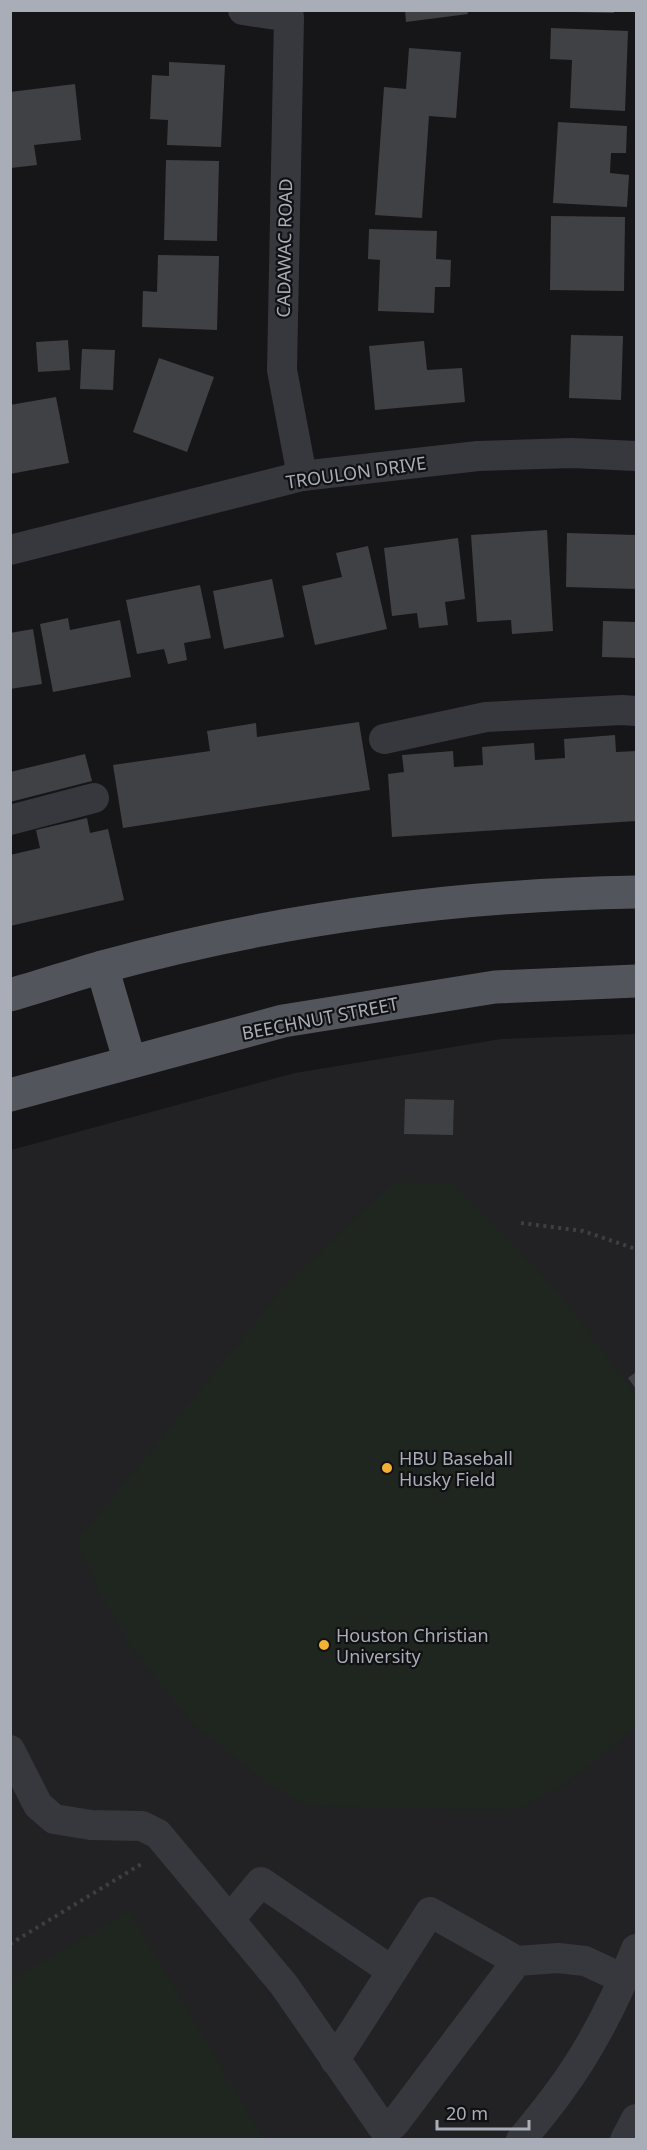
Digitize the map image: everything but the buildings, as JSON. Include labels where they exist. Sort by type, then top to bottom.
[{"type":"main road","points":[[10,995],[102,967],[212,940],[326,919],[454,901],[557,893],[636,892]]},
{"type":"main road","points":[[102,967],[130,1062]]},
{"type":"main road","name":"BEECHNUT STREET","points":[[10,1095],[283,1021],[483,989],[636,981]]},
{"type":"street","name":"CADAWAC ROAD","points":[[243,10],[289,17],[282,370],[302,476]]},
{"type":"street","name":"TROULON DRIVE","points":[[10,550],[302,476],[478,456],[572,453],[636,456]]},
{"type":"street","points":[[384,739],[486,717],[636,711]]},
{"type":"street","points":[[10,820],[94,798]]},
{"type":"street","points":[[10,1750],[38,1805],[54,1819],[91,1825],[142,1826],[158,1834],[284,1985],[383,2128],[394,2124],[517,1961]]},
{"type":"street","points":[[230,1919],[261,1882],[392,1971]]},
{"type":"street","points":[[335,2060],[429,1912],[517,1961],[558,1958],[585,1961],[624,1979]]},
{"type":"street","points":[[521,2139],[560,2092],[596,2033],[624,1979],[636,1949]]},
{"type":"street","points":[[625,2139],[636,2120]]},
{"type":"path","points":[[521,1223],[583,1232],[636,1249]]},
{"type":"path","points":[[10,1944],[170,1847]]},
{"type":"shaded area","name":"Houston Christian University","points":[[636,1034],[636,2139],[11,2140],[11,1150],[295,1073],[501,1039]]},
{"type":"shaded area","name":"HBU Baseball Husky Field","points":[[394,1182],[453,1183],[561,1295],[636,1395],[636,1724],[580,1773],[549,1793],[515,1810],[306,1806],[267,1783],[195,1725],[156,1680],[127,1640],[101,1596],[77,1541],[285,1286]]},
{"type":"shaded area","points":[[129,1911],[264,2139],[11,2139],[11,1980]]},
{"type":"place","name":"HBU Baseball Husky Field","points":[[387,1468]]},
{"type":"place","name":"Houston Christian University","points":[[324,1645]]}]
